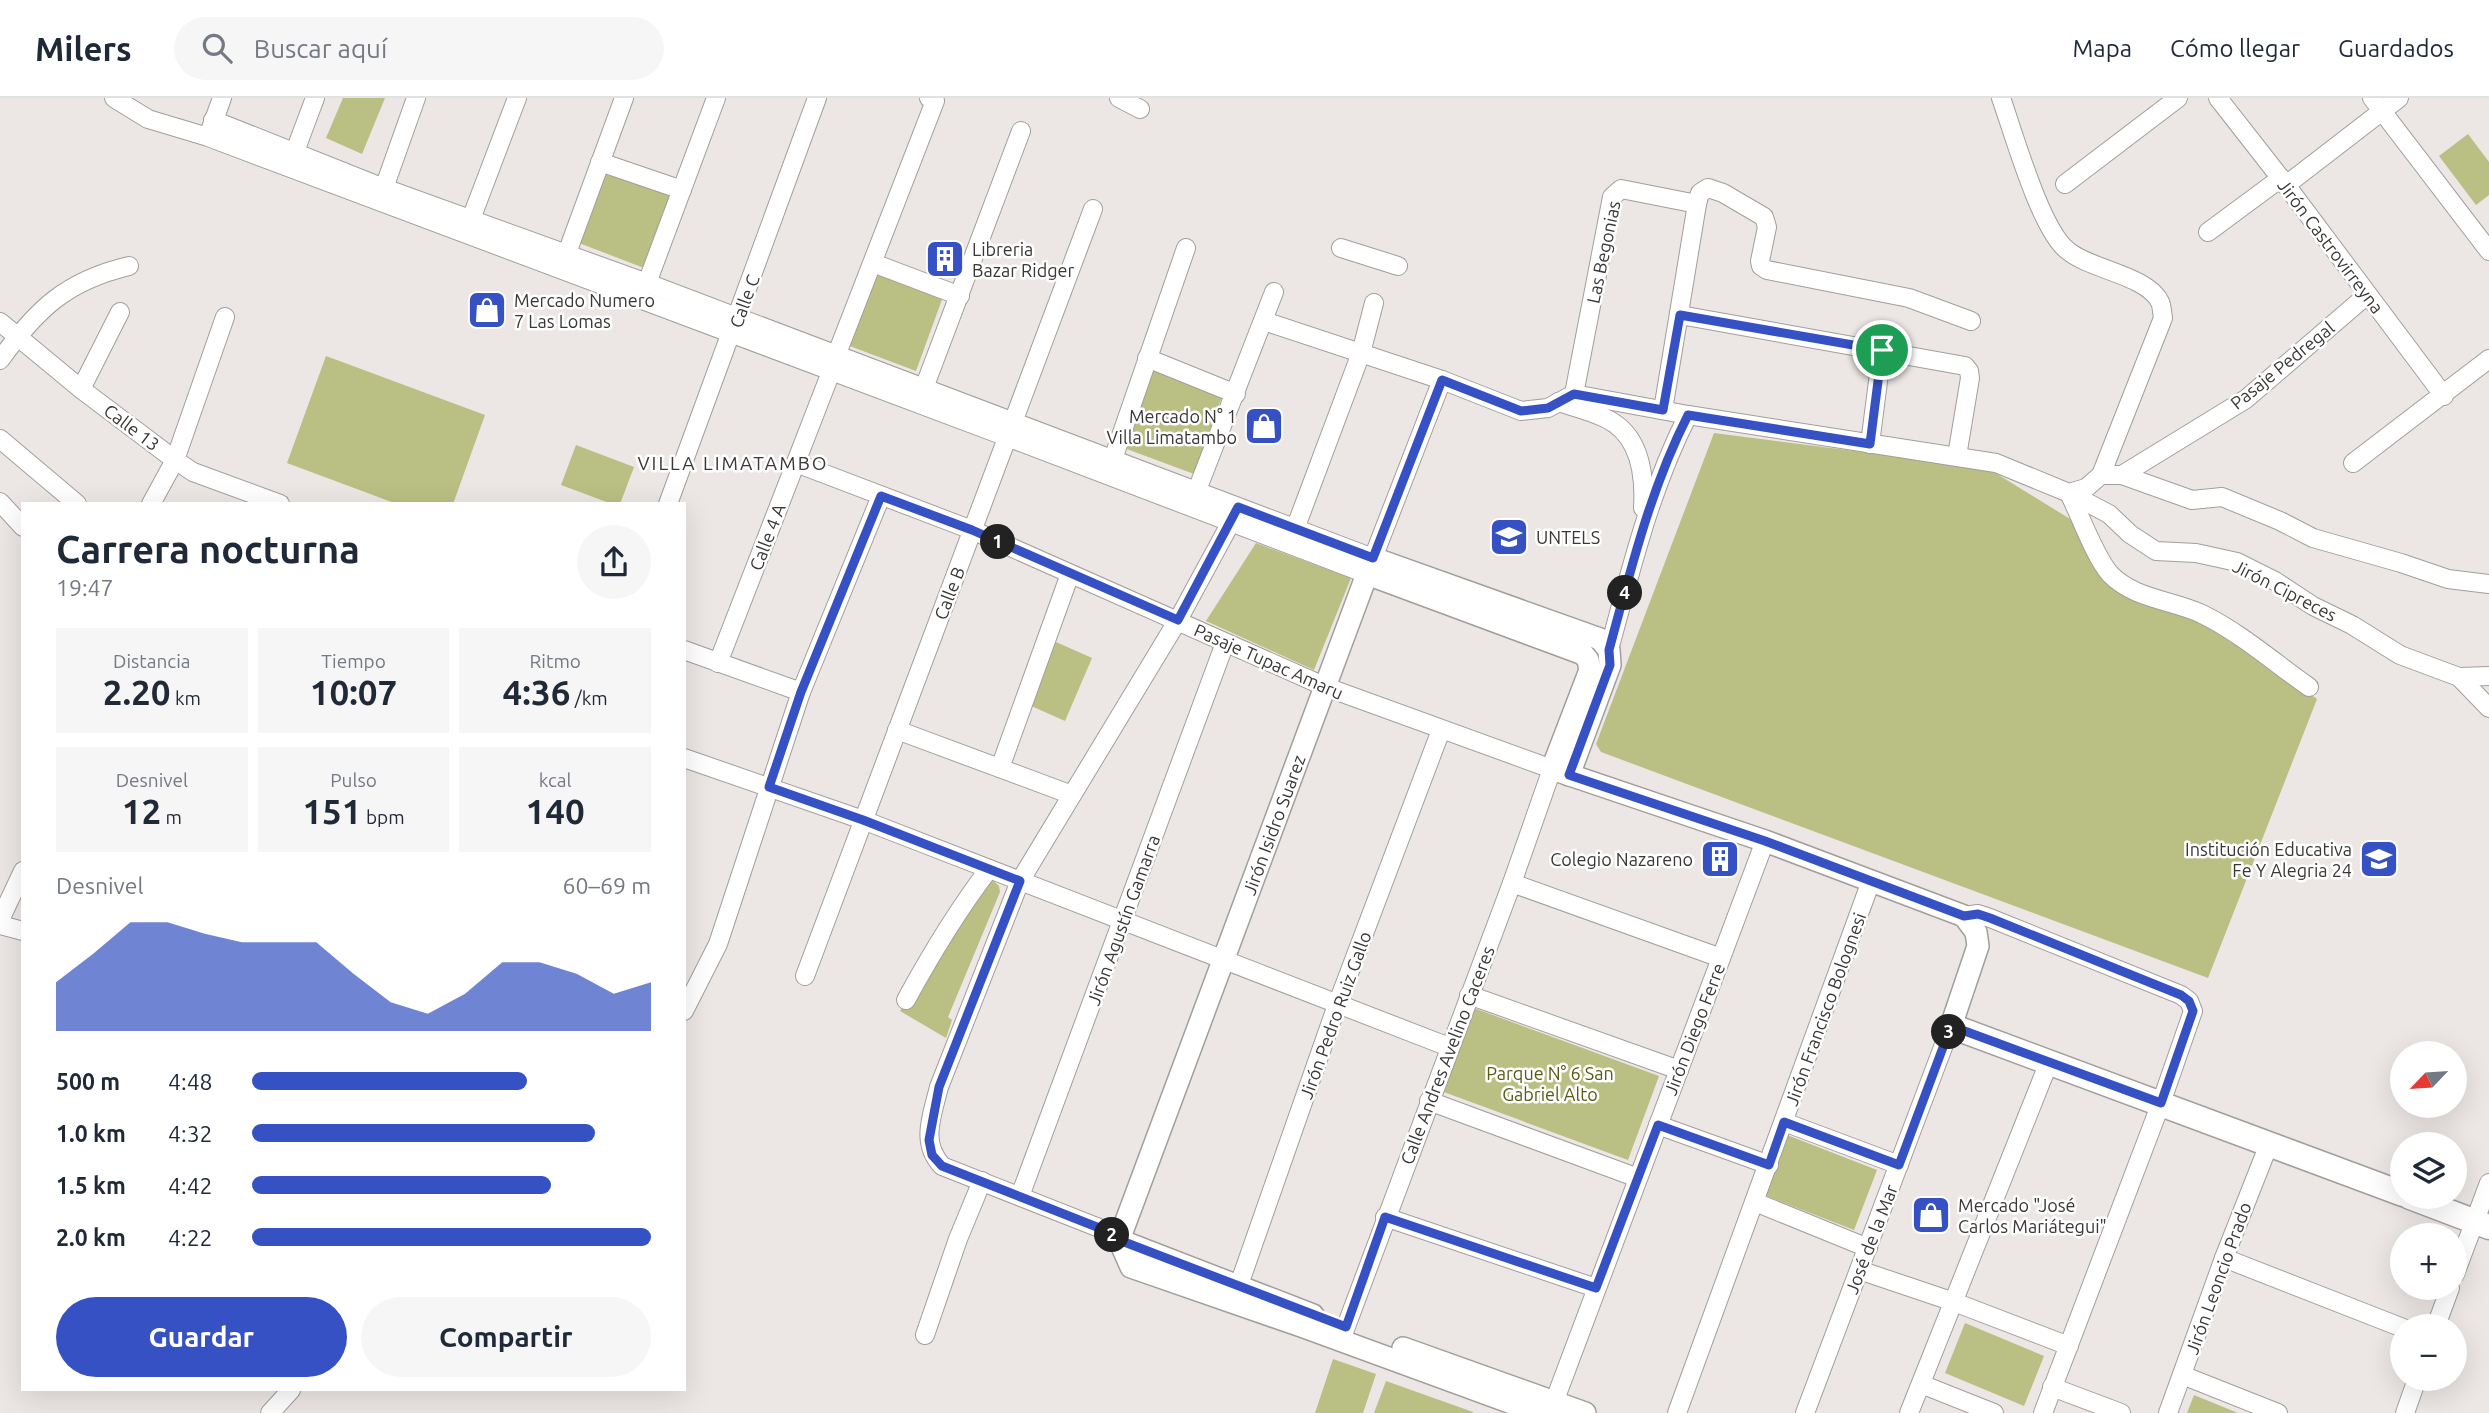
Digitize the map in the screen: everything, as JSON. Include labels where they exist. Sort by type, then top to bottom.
[{"type":"main road","points":[[1951,1026],[2390,1189]]},
{"type":"main road","points":[[2442,1209],[2482,1224]]},
{"type":"street","points":[[114,98],[148,119],[210,129],[294,154],[738,317],[834,364],[1370,566],[1583,654],[1588,660],[1590,670],[1560,772]]},
{"type":"street","points":[[210,129],[222,98]]},
{"type":"street","points":[[294,154],[315,98]]},
{"type":"street","points":[[384,188],[416,98]]},
{"type":"street","points":[[471,219],[517,98]]},
{"type":"street","points":[[567,253],[624,98]]},
{"type":"street","points":[[647,283],[716,98]]},
{"type":"street","name":"Calle C","points":[[669,502],[817,98]]},
{"type":"street","points":[[1119,98],[1140,109]]},
{"type":"street","points":[[2001,98],[2045,223],[2065,249],[2086,263],[2136,282],[2153,293],[2160,302],[2163,317],[2101,475],[2087,488],[2069,493],[2099,558],[2109,573],[2126,588],[2211,619],[2309,687]]},
{"type":"street","points":[[2064,184],[2178,98]]},
{"type":"street","name":"Jirón Castrovirreyna","points":[[2218,98],[2444,396]]},
{"type":"street","points":[[2208,232],[2283,181],[2377,105],[2399,98]]},
{"type":"street","name":"Calle 4 A","points":[[718,663],[873,263],[932,99]]},
{"type":"street","points":[[2377,105],[2489,251]]},
{"type":"street","points":[[210,129],[732,335],[924,388],[1010,429],[1113,458],[1197,490],[1235,515],[1295,528],[1370,566],[1600,639],[1609,650]]},
{"type":"street","points":[[924,388],[1021,131]]},
{"type":"street","points":[[600,162],[682,190]]},
{"type":"street","points":[[1663,410],[1697,204],[1700,193],[1708,188],[1723,193],[1763,217],[1767,227],[1760,261],[1767,270],[1909,298],[1971,321]]},
{"type":"street","name":"Las Begonias","points":[[1566,398],[1612,197],[1621,189],[1697,204]]},
{"type":"street","name":"Calle B","points":[[805,976],[1093,209]]},
{"type":"street","points":[[1113,458],[1186,248]]},
{"type":"street","points":[[1341,248],[1398,266]]},
{"type":"street","points":[[873,263],[960,296]]},
{"type":"street","points":[[0,360],[42,308],[94,276],[129,266]]},
{"type":"street","points":[[1197,490],[1274,292]]},
{"type":"street","name":"Pasaje Pedregal","points":[[2122,475],[2246,399],[2367,295]]},
{"type":"street","points":[[1295,528],[1361,353],[1374,303]]},
{"type":"street","points":[[81,389],[120,312]]},
{"type":"street","points":[[1680,315],[1965,366],[1970,378],[1957,456]]},
{"type":"street","points":[[152,502],[175,460],[225,317]]},
{"type":"street","points":[[1264,321],[1442,380],[1521,411],[1548,408],[1566,398],[1607,419],[1625,433],[1637,452],[1644,490],[1642,528]]},
{"type":"street","name":"Calle 13","points":[[0,322],[81,389],[175,460],[194,472],[275,502]]},
{"type":"street","points":[[1870,444],[1882,350]]},
{"type":"street","points":[[1147,358],[1236,394]]},
{"type":"street","points":[[2353,463],[2489,359]]},
{"type":"street","name":"Jirón Isidro Suarez","points":[[1119,1240],[1442,380]]},
{"type":"street","name":"Jirón Cipreces","points":[[1566,398],[1663,410],[1996,463],[2069,493],[2109,514],[2130,534],[2156,551],[2196,553],[2237,562],[2275,581],[2313,606],[2352,625],[2400,655],[2459,677]]},
{"type":"street","points":[[1560,772],[1610,665],[1609,650],[1642,528],[1664,468],[1688,415]]},
{"type":"street","points":[[0,439],[75,502]]},
{"type":"street","name":"Pasaje Tupac Amaru","points":[[796,463],[972,530],[1326,687],[1560,772]]},
{"type":"street","points":[[2101,475],[2122,475],[2192,499],[2222,497],[2313,538],[2401,562],[2448,579],[2489,584]]},
{"type":"street","points":[[686,1007],[718,944],[801,692],[881,496]]},
{"type":"street","points":[[0,502],[21,525]]},
{"type":"street","points":[[1235,515],[1178,620],[1020,881],[939,1087],[929,1140],[932,1155],[942,1166],[1107,1231],[1119,1240],[1236,1295]]},
{"type":"street","points":[[1000,768],[1070,574]]},
{"type":"street","name":"Jirón Agustín Gamarra","points":[[1020,1196],[1225,643]]},
{"type":"street","points":[[686,651],[801,692]]},
{"type":"street","points":[[2459,677],[2489,676]]},
{"type":"street","points":[[2459,677],[2489,708]]},
{"type":"street","points":[[897,730],[1072,795]]},
{"type":"street","name":"Jirón Pedro Ruiz Gallo","points":[[1236,1295],[1337,1005],[1441,730]]},
{"type":"street","points":[[686,759],[863,820],[1449,1048]]},
{"type":"street","points":[[1560,772],[1765,841],[1964,916],[1978,914],[2010,925],[2181,995],[2189,1001],[2193,1011],[2161,1103],[2043,1413]]},
{"type":"street","name":"Calle Andres Avelino Caceres","points":[[1343,1334],[1512,883],[1560,772]]},
{"type":"street","name":"Jirón Diego Ferre","points":[[1547,1409],[1596,1288],[1765,841]]},
{"type":"street","points":[[906,1000],[933,950],[989,869]]},
{"type":"street","points":[[21,875],[0,922],[21,930]]},
{"type":"street","name":"Jirón Francisco Bolognesi","points":[[1677,1413],[1871,881]]},
{"type":"street","points":[[1512,883],[1721,958]]},
{"type":"street","points":[[1951,1026],[1978,946],[1976,932],[1964,916]]},
{"type":"street","points":[[1469,995],[1679,1070]]},
{"type":"street","name":"José de la Mar","points":[[1805,1413],[1951,1026]]},
{"type":"street","points":[[1909,1413],[2049,1062]]},
{"type":"street","points":[[1429,1101],[1638,1178]]},
{"type":"street","points":[[1784,1122],[1899,1165]]},
{"type":"street","points":[[1658,1125],[1769,1165]]},
{"type":"street","name":"Jirón Leoncio Prado","points":[[2168,1413],[2269,1144]]},
{"type":"street","points":[[925,1335],[958,1239],[982,1181]]},
{"type":"street","points":[[2467,1252],[2482,1224],[2489,1182]]},
{"type":"street","points":[[1755,1202],[1868,1248]]},
{"type":"street","points":[[1385,1217],[1596,1288]]},
{"type":"street","points":[[1119,1240],[1131,1267],[1236,1295],[1547,1409],[1585,1413]]},
{"type":"street","points":[[2224,1258],[2390,1323]]},
{"type":"street","points":[[1859,1270],[1954,1302],[2068,1346]]},
{"type":"street","points":[[2182,1375],[2278,1413]]},
{"type":"street","points":[[1920,1384],[1994,1413]]},
{"type":"street","points":[[2052,1387],[2121,1413]]},
{"type":"street","points":[[270,1413],[290,1391]]},
{"type":"street","points":[[2405,1413],[2413,1391]]},
{"type":"green space","points":[[343,98],[385,98],[362,154],[326,138]]},
{"type":"green space","points":[[2468,134],[2489,162],[2489,195],[2476,205],[2439,156]]},
{"type":"green space","points":[[605,170],[671,194],[644,268],[579,243]]},
{"type":"green space","points":[[875,268],[944,294],[916,371],[847,345]]},
{"type":"green space","points":[[326,356],[485,415],[454,502],[392,502],[287,463]]},
{"type":"green space","points":[[1154,368],[1223,394],[1194,474],[1124,448]]},
{"type":"green space","points":[[1714,433],[1980,467],[1992,471],[2080,525],[2097,564],[2197,616],[2263,658],[2317,699],[2208,978],[1601,752],[1596,744]]},
{"type":"green space","points":[[576,445],[634,467],[621,502],[607,502],[561,485]]},
{"type":"green space","points":[[1256,543],[1351,578],[1314,670],[1206,621]]},
{"type":"green space","points":[[1056,642],[1092,658],[1065,721],[1029,705]]},
{"type":"green space","points":[[991,879],[999,886],[1000,892],[948,1017],[952,1020],[946,1038],[900,1011],[979,885]]},
{"type":"green space","name":"Parque N° 6 San Gabriel Alto","points":[[1471,1007],[1659,1076],[1628,1160],[1441,1091]]},
{"type":"green space","points":[[1787,1135],[1877,1170],[1854,1230],[1764,1195]]},
{"type":"green space","points":[[1965,1323],[2044,1356],[2024,1406],[1945,1373]]},
{"type":"green space","points":[[1333,1359],[1376,1374],[1363,1413],[1315,1413]]},
{"type":"green space","points":[[1386,1381],[1473,1412],[1473,1413],[1374,1413]]},
{"type":"green space","points":[[2194,1395],[2238,1413],[2187,1413]]},
{"type":"place","name":"Libreria Bazar Ridger","points":[[945,259]]},
{"type":"place","name":"Mercado Numero 7 Las Lomas","points":[[487,310]]},
{"type":"place","name":"Mercado N° 1 Villa Limatambo","points":[[1264,426]]},
{"type":"place","name":"UNTELS","points":[[1509,537]]},
{"type":"place","name":"Colegio Nazareno","points":[[1720,859]]},
{"type":"place","name":"Institución Educativa Fe Y Alegria 24","points":[[2379,859]]},
{"type":"place","name":"Mercado \"José Carlos Mariátegui\"","points":[[1931,1215]]},
{"type":"district","name":"VILLA LIMATAMBO","points":[[733,463]]},
{"type":"route","points":[[1680,315],[1882,350],[1870,444],[1688,415],[1664,468],[1642,528],[1609,650],[1610,665],[1569,775],[1765,841],[1964,916],[1978,914],[2010,925],[2181,995],[2189,1001],[2193,1011],[2161,1103],[1951,1026],[1899,1165],[1784,1122],[1769,1165],[1658,1125],[1596,1288],[1385,1217],[1346,1327],[1119,1240],[1107,1231],[942,1166],[932,1155],[929,1140],[939,1087],[1020,881],[769,787],[801,692],[881,496],[972,530],[1178,620],[1232,523],[1238,507],[1373,558],[1442,380],[1521,411],[1548,408],[1574,394],[1663,410],[1680,315]]}]
